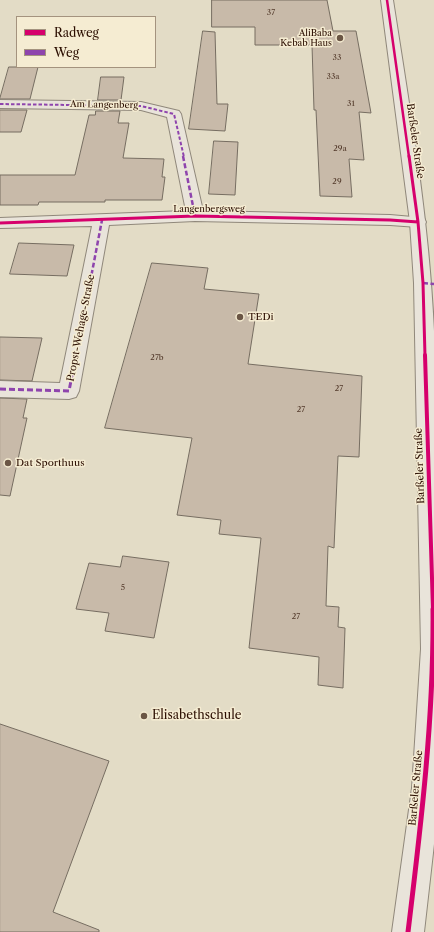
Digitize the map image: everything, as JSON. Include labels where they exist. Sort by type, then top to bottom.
[{"type":"street","name":"Barßeler Straße","points":[[387,0],[418,222],[429,284],[434,649],[426,788],[408,932]]},
{"type":"street","name":"Am Langenberg","points":[[0,104],[141,106],[174,114],[193,200],[195,216]]},
{"type":"street","name":"Langenbergsweg","points":[[0,223],[195,216],[390,220],[418,222]]},
{"type":"street","name":"Propst-Wehage-Straße","points":[[0,389],[69,391],[102,220]]},
{"type":"building","points":[[212,0],[327,0],[333,31],[356,31],[371,113],[359,112],[364,160],[349,159],[352,197],[320,196],[316,110],[314,110],[312,45],[255,45],[255,27],[212,27]]},
{"type":"building","points":[[203,31],[215,32],[217,104],[228,104],[225,131],[189,129]]},
{"type":"building","points":[[9,67],[38,68],[30,99],[0,99]]},
{"type":"building","points":[[101,77],[124,77],[121,100],[98,100]]},
{"type":"building","points":[[0,110],[27,110],[21,132],[0,132]]},
{"type":"building","points":[[96,111],[120,111],[118,123],[129,123],[123,158],[164,159],[162,177],[165,177],[162,200],[39,202],[38,205],[0,205],[0,175],[75,175],[89,115],[95,115]]},
{"type":"building","points":[[214,141],[238,142],[235,195],[209,194]]},
{"type":"building","points":[[19,243],[74,245],[67,276],[10,274]]},
{"type":"building","points":[[152,263],[208,268],[204,289],[259,294],[248,364],[362,376],[359,457],[338,456],[334,548],[328,546],[326,606],[339,607],[338,627],[345,628],[343,688],[318,685],[319,657],[249,648],[261,538],[219,534],[221,520],[177,515],[192,438],[105,428]]},
{"type":"building","points":[[0,337],[42,338],[32,381],[0,380]]},
{"type":"building","name":"Dat Sporthuus","points":[[0,398],[27,399],[23,418],[27,418],[10,496],[0,495]]},
{"type":"building","points":[[123,556],[169,562],[154,638],[105,631],[109,613],[76,609],[89,563],[120,567]]},
{"type":"building","points":[[0,724],[109,761],[53,912],[99,930],[99,932],[0,932]]},
{"type":"marked path","points":[[0,104],[141,106],[174,114],[193,200],[195,216]]},
{"type":"marked path","points":[[0,389],[69,391],[102,220]]},
{"type":"marked path","points":[[423,283],[434,284]]},
{"type":"cycle path","points":[[387,0],[418,222],[423,283],[434,649],[426,788],[408,932]]},
{"type":"cycle path","points":[[0,223],[195,216],[390,220],[418,222]]},
{"type":"place","name":"AliBaba Kebab Haus","points":[[340,38]]},
{"type":"place","name":"TEDi","points":[[240,317]]},
{"type":"place","name":"Dat Sporthuus","points":[[8,463]]},
{"type":"place","name":"Elisabethschule","points":[[144,716]]}]
